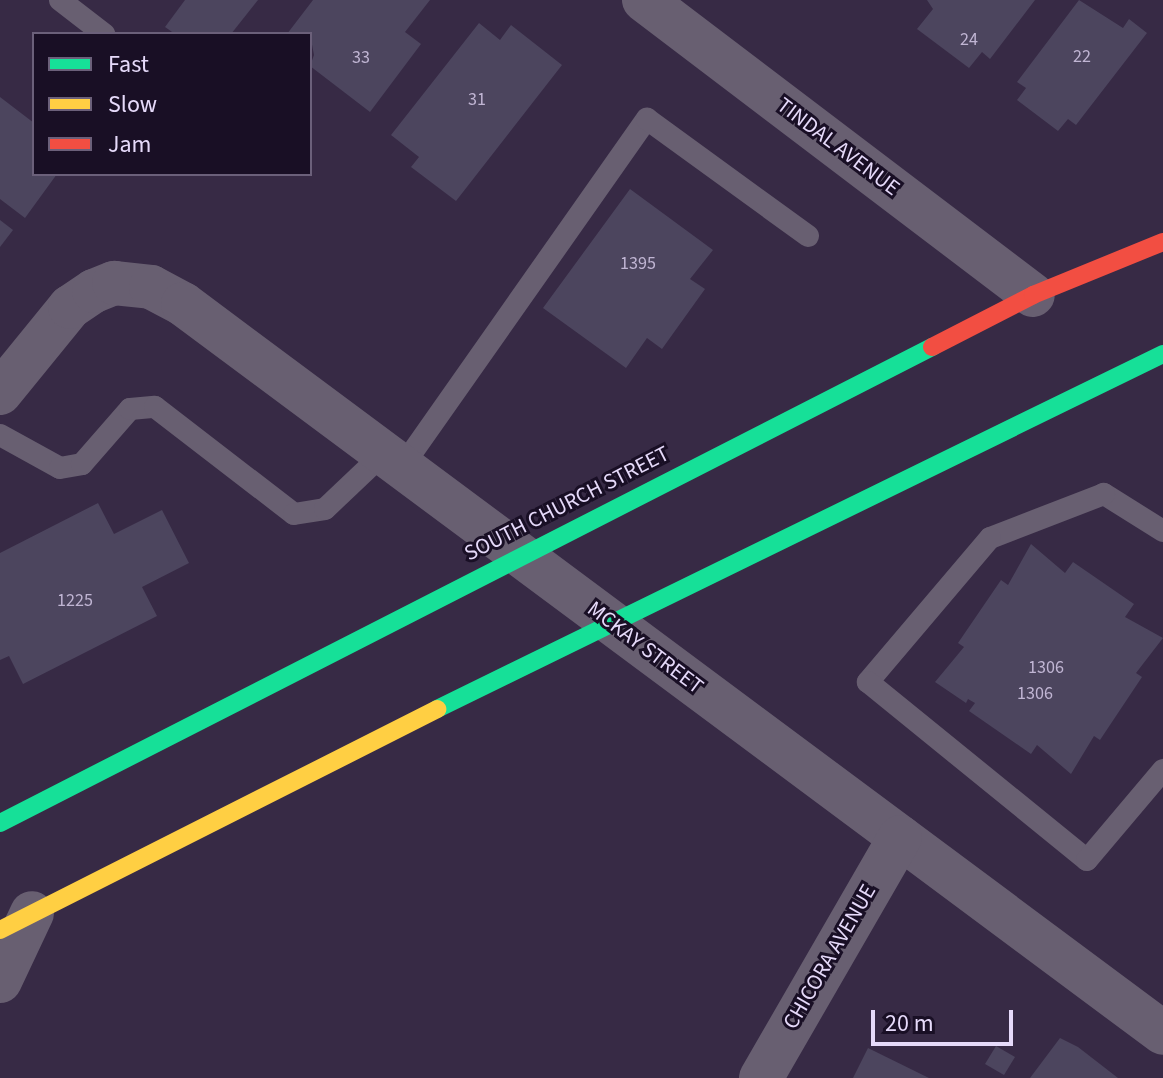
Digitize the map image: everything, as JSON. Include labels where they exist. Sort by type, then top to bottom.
[{"type":"main road","name":"SOUTH CHURCH STREET","points":[[0,823],[1033,295],[1163,242]]},
{"type":"main road","points":[[16,921],[610,621],[1163,354]]},
{"type":"street","name":"TINDAL AVENUE","points":[[644,0],[1033,295]]},
{"type":"street","name":"MCKAY STREET","points":[[0,393],[70,307],[94,291],[118,283],[151,287],[183,304],[1163,1033]]},
{"type":"street","name":"CHICORA AVENUE","points":[[761,1078],[900,837]]},
{"type":"street","points":[[0,981],[16,921]]},
{"type":"lane","points":[[60,0],[101,32]]},
{"type":"lane","points":[[0,435],[60,468],[82,464],[130,409],[155,407],[294,514],[325,509],[393,460],[647,119],[808,236]]},
{"type":"lane","points":[[1163,531],[1104,494],[990,538],[868,682],[1087,860],[1163,770]]},
{"type":"building","points":[[185,0],[258,0],[233,32],[172,32],[165,27]]},
{"type":"building","points":[[313,0],[430,0],[405,32],[421,44],[370,112],[312,68],[312,32],[289,32]]},
{"type":"building","points":[[927,0],[1035,0],[990,59],[982,52],[969,68],[917,29],[933,9]]},
{"type":"building","points":[[1079,0],[1123,28],[1129,19],[1147,33],[1076,125],[1068,119],[1058,131],[1017,100],[1026,88],[1017,82]]},
{"type":"building","points":[[479,23],[500,40],[511,25],[562,65],[456,201],[411,167],[419,157],[391,135]]},
{"type":"building","points":[[0,97],[32,121],[32,176],[56,176],[25,218],[0,199]]},
{"type":"building","points":[[630,189],[713,250],[690,279],[705,289],[662,349],[647,338],[626,368],[543,308]]},
{"type":"building","points":[[0,220],[13,230],[0,247]]},
{"type":"building","points":[[98,503],[114,534],[162,510],[189,563],[142,587],[157,616],[23,684],[9,656],[0,660],[0,553]]},
{"type":"building","points":[[1031,544],[1065,573],[1073,562],[1134,604],[1125,617],[1163,638],[1136,673],[1142,677],[1100,740],[1094,736],[1071,774],[1037,745],[1031,754],[969,711],[975,703],[968,699],[966,703],[935,682],[964,647],[958,643],[1001,580],[1008,585]]},
{"type":"building","points":[[1060,1038],[1078,1047],[1118,1078],[1030,1078]]},
{"type":"building","points":[[996,1046],[1015,1057],[1004,1075],[985,1064]]},
{"type":"building","points":[[868,1048],[929,1078],[853,1078]]},
{"type":"traffic: fast","points":[[0,823],[932,347]]},
{"type":"traffic: fast","points":[[437,709],[1163,354]]},
{"type":"traffic: slow","points":[[0,930],[437,709]]},
{"type":"traffic: jam","points":[[932,347],[1033,295],[1163,242]]}]
